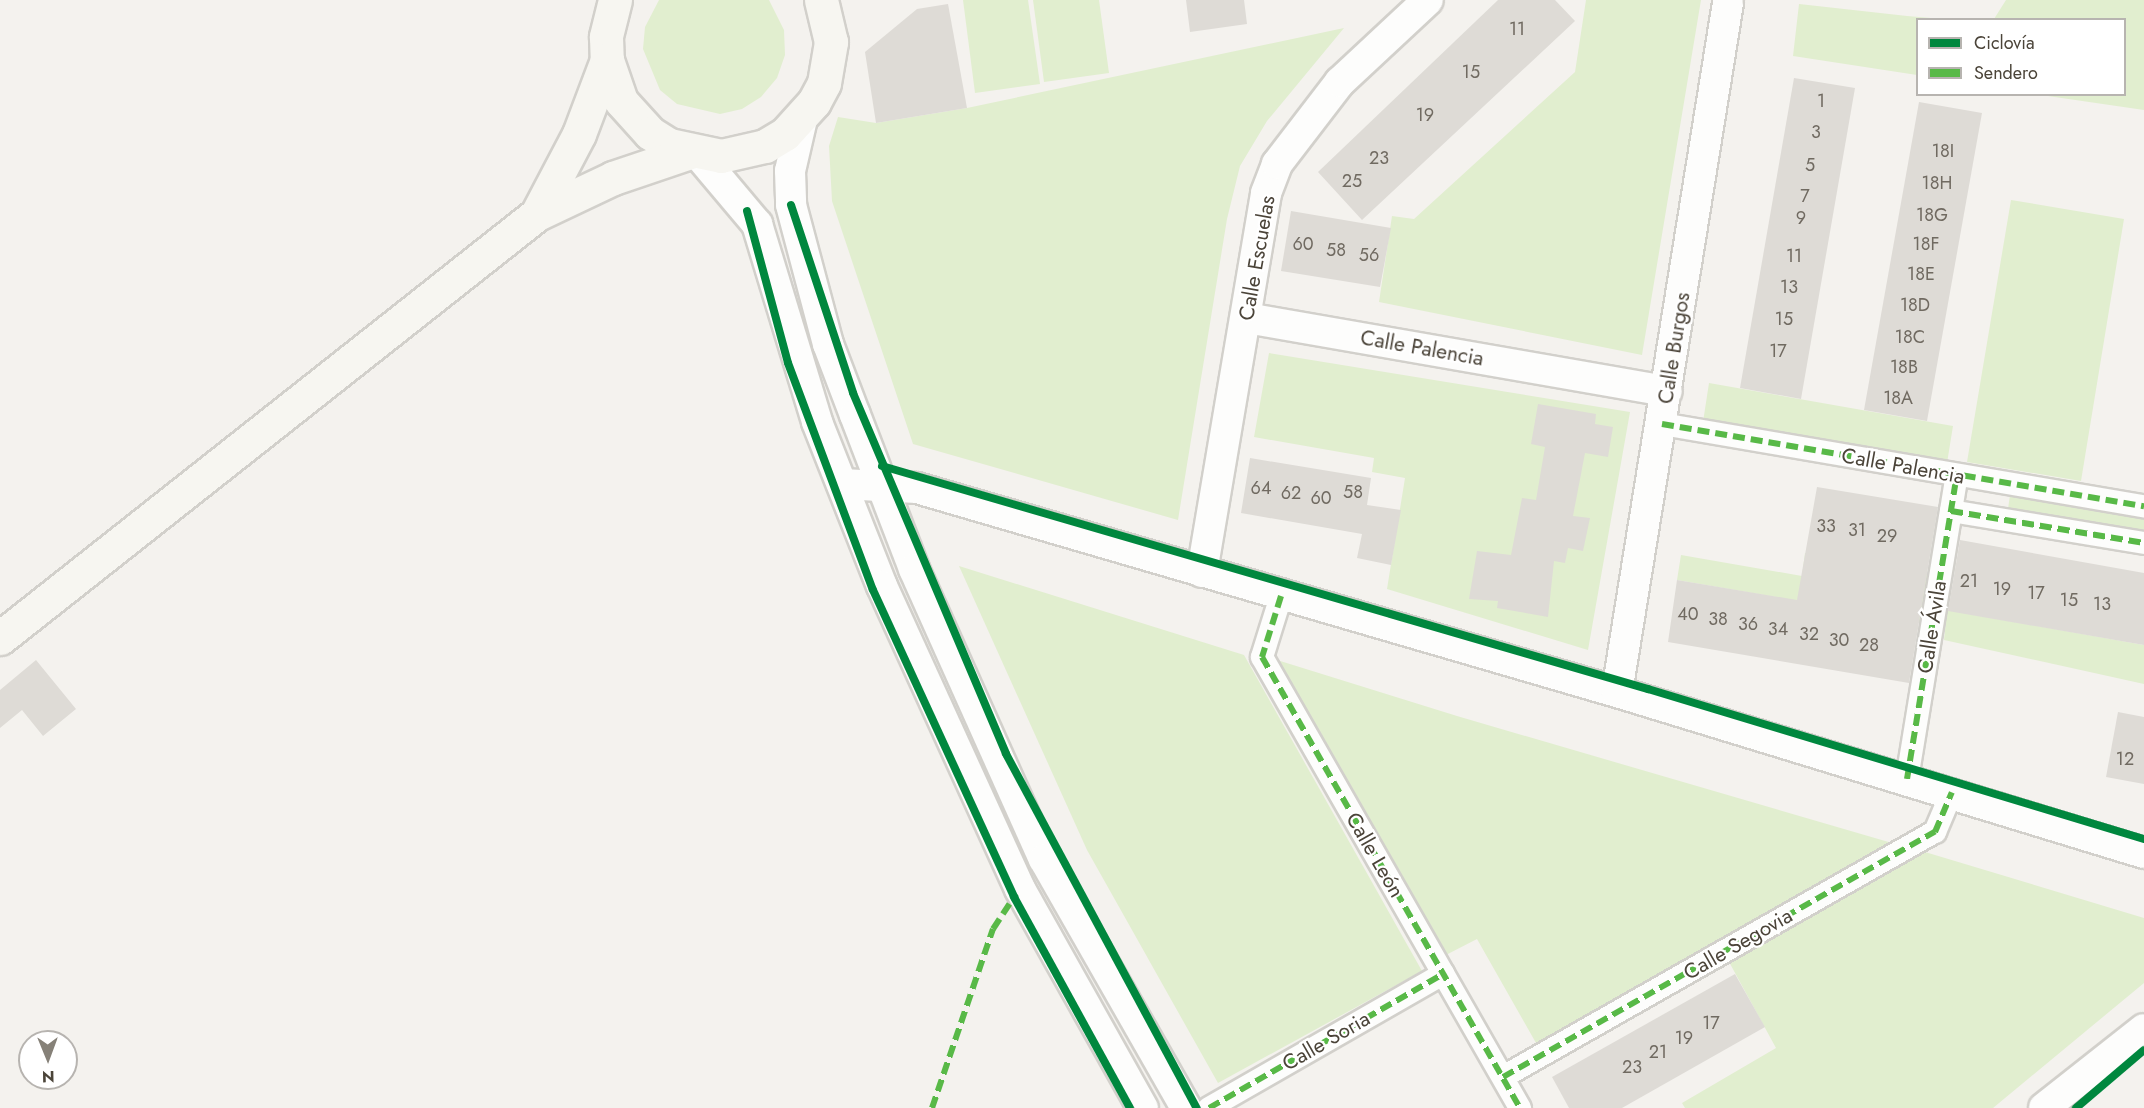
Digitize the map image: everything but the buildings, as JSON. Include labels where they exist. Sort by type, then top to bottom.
[{"type":"main road","points":[[615,0],[606,37],[607,60],[612,81],[634,118],[660,139],[694,153],[721,156],[765,146],[802,119],[824,83],[830,32],[821,0]]},
{"type":"main road","points":[[830,32],[848,0]]},
{"type":"main road","points":[[537,214],[579,135],[607,60]]},
{"type":"main road","points":[[0,638],[537,214],[613,178],[694,153]]},
{"type":"street","name":"Calle Escuelas","points":[[1202,573],[1247,318],[1266,193],[1277,164],[1340,82],[1428,0]]},
{"type":"street","name":"Calle Burgos","points":[[1617,692],[1662,424],[1728,3]]},
{"type":"street","points":[[802,119],[790,171],[799,244],[828,344],[883,487],[1044,859],[1186,1108]]},
{"type":"street","points":[[694,153],[757,224],[795,356],[882,586],[1020,888],[1143,1108]]},
{"type":"street","name":"Calle Palencia","points":[[1247,318],[1667,391]]},
{"type":"street","name":"Calle Palencia","points":[[1662,424],[2144,506]]},
{"type":"street","name":"Calle Ávila","points":[[1907,778],[1957,475]]},
{"type":"street","points":[[842,484],[917,488],[1907,778],[2144,853]]},
{"type":"street","name":"Calle Palencia","points":[[1951,511],[2144,543]]},
{"type":"street","name":"Calle León","points":[[1281,596],[1262,657],[1520,1108]]},
{"type":"street","name":"Calle Segovia","points":[[1503,1077],[1935,832],[1952,792]]},
{"type":"street","name":"Calle Soria","points":[[1209,1108],[1443,974]]},
{"type":"street","points":[[2044,1108],[2144,1029]]},
{"type":"green space","points":[[659,0],[769,0],[784,30],[785,55],[777,78],[761,97],[742,109],[720,114],[677,104],[660,90],[643,49],[645,27]]},
{"type":"green space","points":[[963,0],[1028,0],[1040,84],[975,93]]},
{"type":"green space","points":[[1033,0],[1099,0],[1109,73],[1044,82]]},
{"type":"green space","points":[[1586,0],[1701,0],[1642,355],[1379,302],[1392,216],[1414,219],[1575,72]]},
{"type":"green space","points":[[2006,0],[2144,0],[2144,110],[2048,96],[2126,96],[2126,18],[1995,18]]},
{"type":"green space","points":[[1799,4],[1931,18],[1916,18],[1916,75],[1793,56]]},
{"type":"green space","points":[[1344,28],[1267,121],[1240,166],[1227,219],[1178,520],[913,444],[832,201],[829,146],[838,117],[876,123],[967,108]]},
{"type":"green space","points":[[2011,200],[2124,219],[2081,481],[1967,462]]},
{"type":"green space","points":[[1269,353],[1630,412],[1588,650],[1387,589],[1405,478],[1372,472],[1374,458],[1254,437]]},
{"type":"green space","points":[[1709,383],[1953,426],[1947,463],[1703,422]]},
{"type":"green space","points":[[2010,495],[2144,517],[2144,531],[2008,509]]},
{"type":"green space","points":[[1805,553],[1928,574],[1920,622],[1677,580],[1681,555],[1802,576]]},
{"type":"green space","points":[[959,566],[1244,655],[1422,971],[1218,1083],[1087,850]]},
{"type":"green space","points":[[1947,610],[2144,645],[2144,684],[1944,640]]},
{"type":"green space","points":[[1277,660],[1457,716],[1892,843],[1536,1043],[1477,939],[1442,957]]},
{"type":"green space","points":[[1925,852],[2144,918],[2144,983],[1993,1108],[1685,1108],[1682,1103],[1776,1048],[1728,960]]},
{"type":"marked path","points":[[1662,424],[2144,506]]},
{"type":"marked path","points":[[1907,779],[1957,475]]},
{"type":"marked path","points":[[1951,511],[2144,543]]},
{"type":"marked path","points":[[1281,596],[1262,657],[1520,1108]]},
{"type":"marked path","points":[[1503,1077],[1935,832],[1952,792]]},
{"type":"marked path","points":[[932,1108],[993,929],[1016,894]]},
{"type":"marked path","points":[[1209,1108],[1443,974]]},
{"type":"cycle path","points":[[791,205],[853,393],[1006,754],[1197,1108]]},
{"type":"cycle path","points":[[747,211],[788,363],[873,590],[1014,897],[1130,1108]]},
{"type":"cycle path","points":[[882,466],[1648,689],[2144,839]]},
{"type":"cycle path","points":[[2076,1108],[2144,1050]]}]
